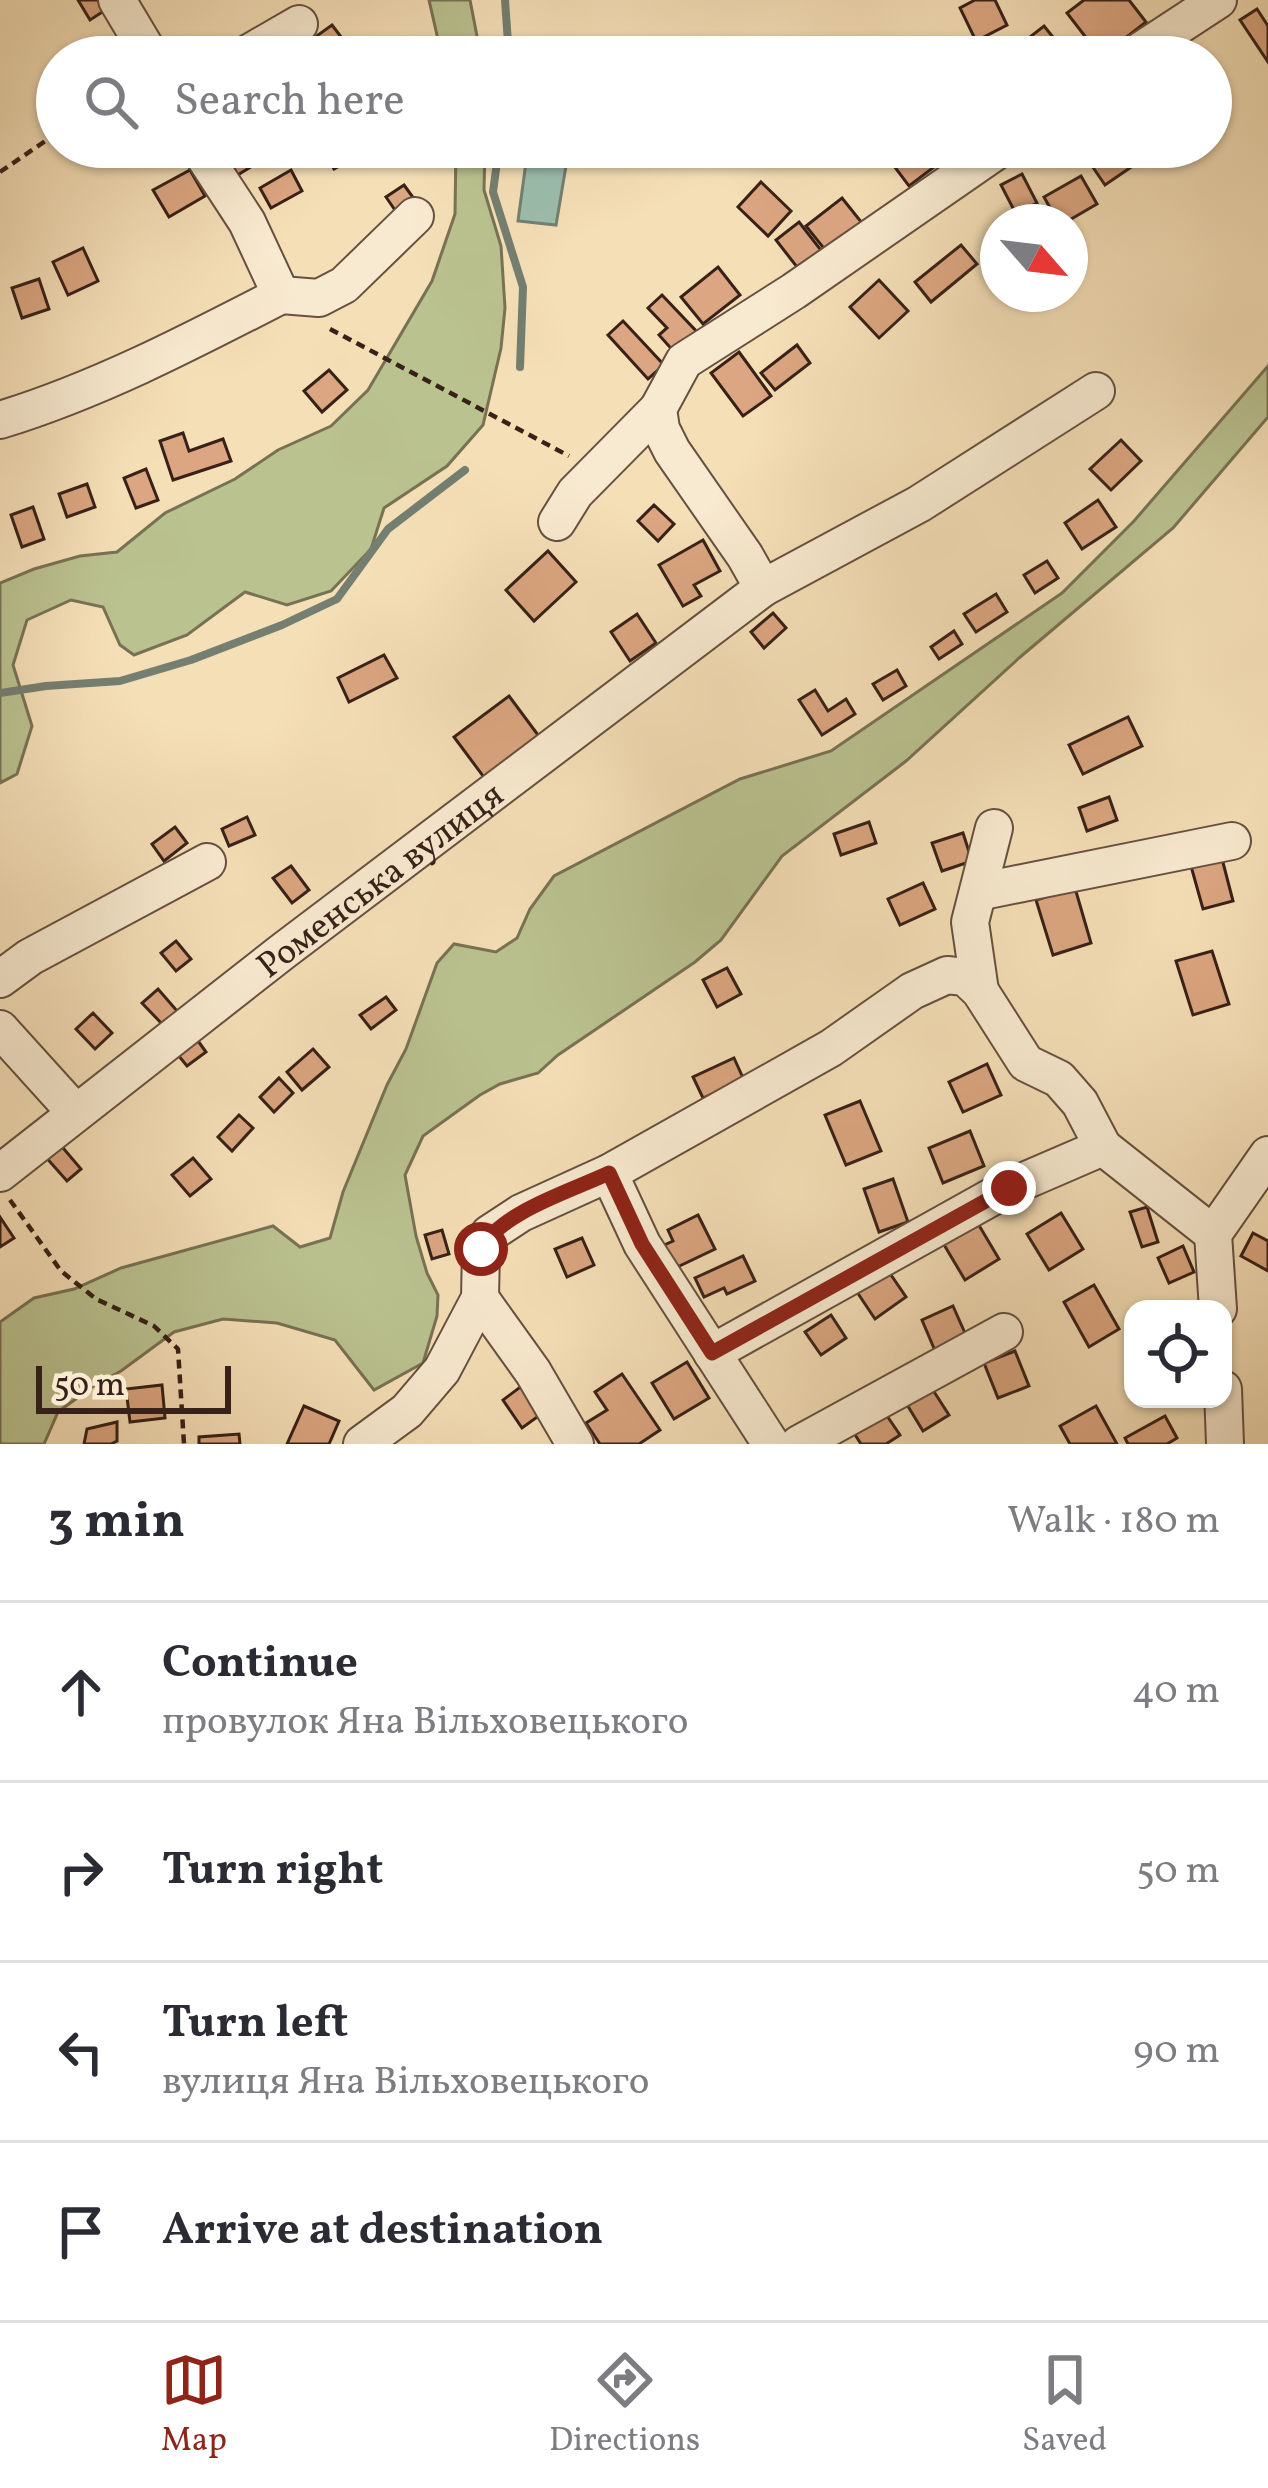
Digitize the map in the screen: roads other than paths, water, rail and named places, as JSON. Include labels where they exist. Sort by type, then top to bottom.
[{"type":"street","points":[[117,0],[138,36]]},
{"type":"street","points":[[1163,36],[1218,0]]},
{"type":"street","points":[[278,36],[299,24]]},
{"type":"street","points":[[212,168],[247,222],[281,295]]},
{"type":"street","points":[[557,521],[574,493],[658,410],[684,361],[972,168]]},
{"type":"street","points":[[0,420],[51,404],[281,295],[320,298],[344,285],[415,216]]},
{"type":"street","name":"Роменська вулиця","points":[[0,1173],[763,588],[919,504],[1096,391]]},
{"type":"street","points":[[658,410],[672,451],[763,588]]},
{"type":"street","points":[[980,991],[970,922],[994,828]]},
{"type":"street","points":[[978,892],[1232,841]]},
{"type":"street","points":[[0,979],[30,957],[207,862]]},
{"type":"street","points":[[362,1444],[407,1411],[442,1370],[480,1298],[481,1249],[489,1234],[609,1173],[831,1048],[911,991],[946,975],[965,977],[980,991],[1026,1063],[1059,1079],[1080,1102],[1103,1148],[1213,1234]]},
{"type":"street","points":[[0,1029],[76,1113]]},
{"type":"street","points":[[712,1353],[1009,1188],[1103,1148]]},
{"type":"street","points":[[1217,1300],[1213,1234],[1268,1156]]},
{"type":"street","points":[[609,1173],[642,1244],[771,1444]]},
{"type":"street","points":[[480,1298],[533,1372],[575,1444]]},
{"type":"street","points":[[799,1444],[1004,1332]]},
{"type":"street","points":[[1224,1408],[1225,1444]]},
{"type":"waterway","points":[[505,0],[508,36]]},
{"type":"waterway","points":[[496,168],[493,192],[523,287],[520,367]]},
{"type":"waterway","points":[[0,693],[120,681],[191,660],[337,599],[388,529],[465,470]]}]
